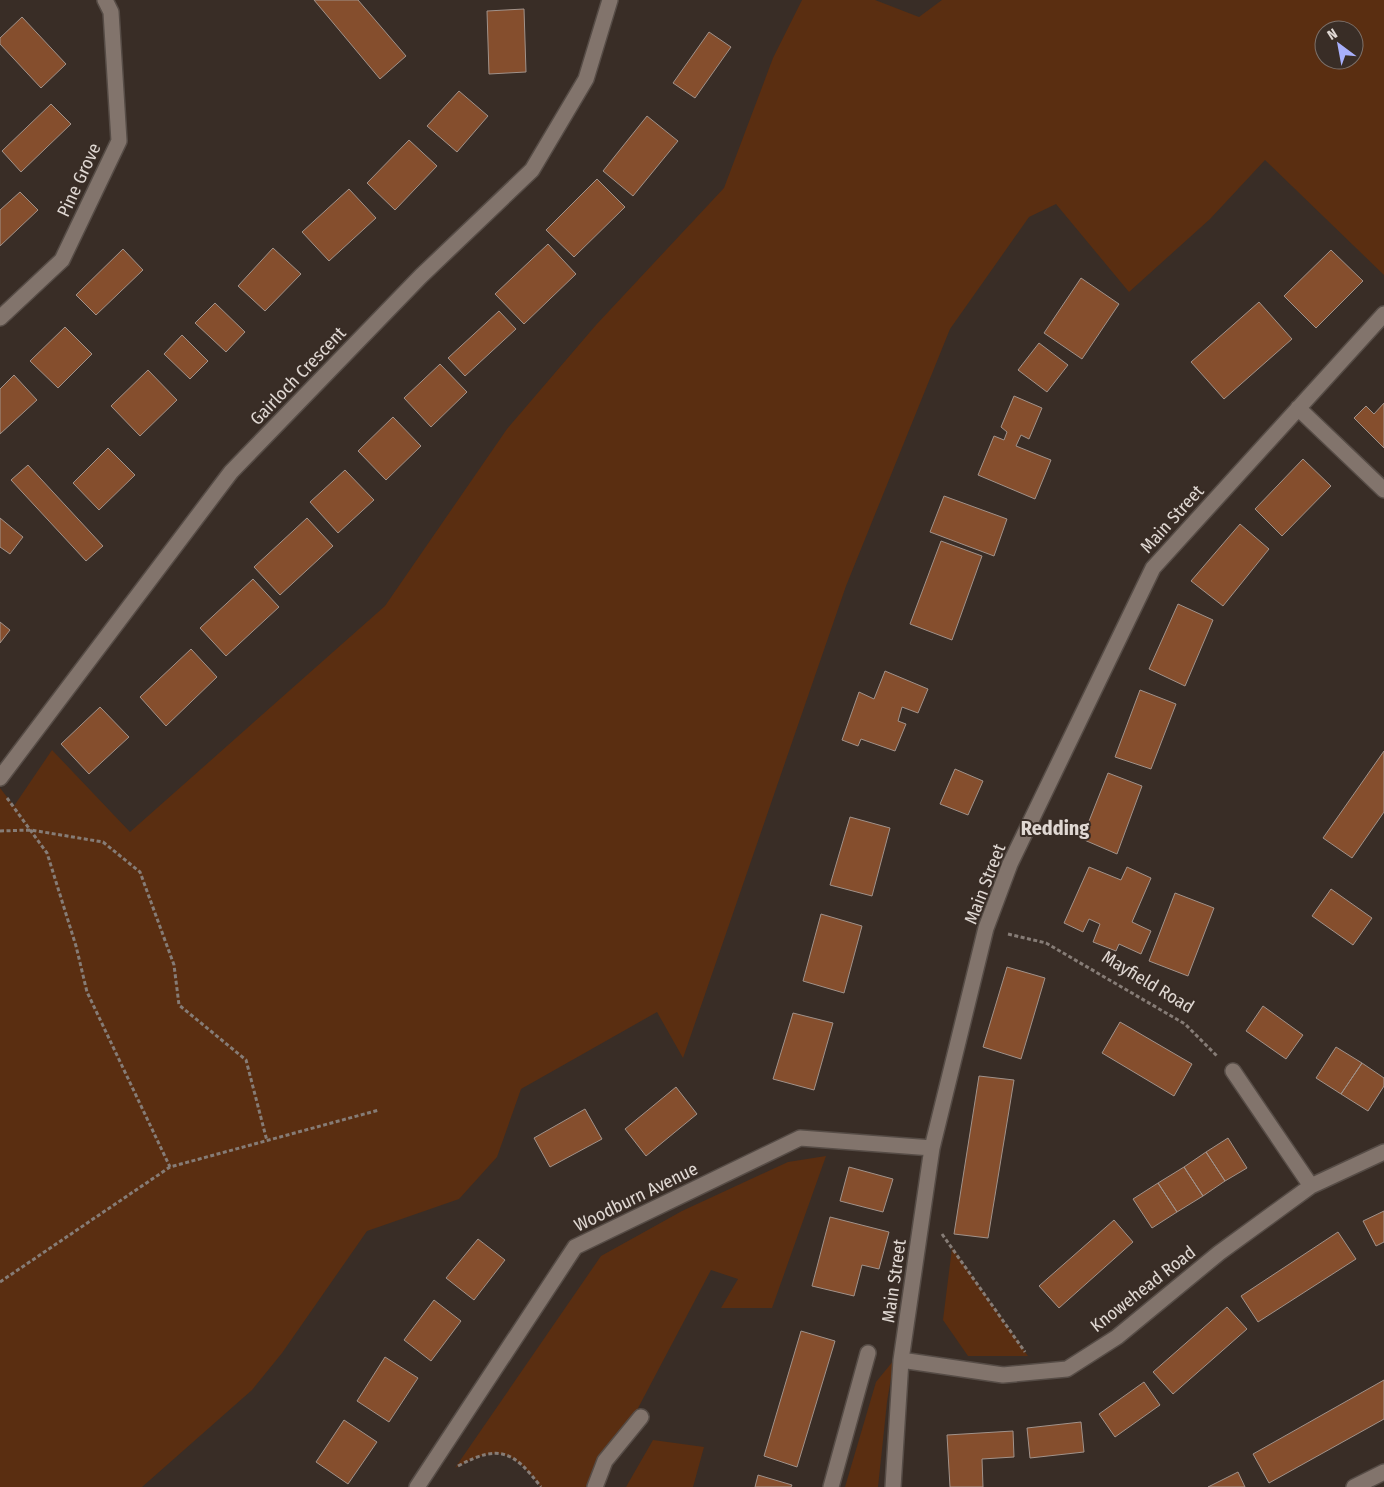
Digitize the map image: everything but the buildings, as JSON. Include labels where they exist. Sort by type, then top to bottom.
[{"type":"street","name":"Pine Grove","points":[[0,318],[62,260],[118,141],[111,12],[105,0]]},
{"type":"street","name":"Gairloch Crescent","points":[[0,778],[232,472],[421,276],[532,170],[586,80],[610,0]]},
{"type":"street","name":"Main Street","points":[[892,1487],[901,1360],[932,1148],[986,928],[1010,864],[1153,568],[1384,314]]},
{"type":"street","points":[[1298,408],[1384,490]]},
{"type":"street","points":[[1233,1071],[1311,1186]]},
{"type":"street","name":"Woodburn Avenue","points":[[417,1487],[575,1247],[800,1138],[932,1148]]},
{"type":"street","name":"Knowehead Road","points":[[901,1360],[1004,1375],[1067,1368],[1117,1337],[1219,1253],[1311,1186],[1384,1152]]},
{"type":"street","points":[[831,1487],[868,1353]]},
{"type":"street","points":[[595,1487],[605,1462],[642,1418]]},
{"type":"street","points":[[1354,1487],[1384,1472]]},
{"type":"path","points":[[5,794],[47,853],[76,946],[87,992],[170,1167]]},
{"type":"path","points":[[0,831],[31,830],[103,842],[140,872],[174,964],[179,1005],[246,1060],[267,1141]]},
{"type":"path","name":"Mayfield Road","points":[[986,928],[1046,943],[1185,1024],[1233,1071]]},
{"type":"path","points":[[0,1282],[170,1167],[379,1110]]},
{"type":"path","points":[[923,1207],[1039,1371]]},
{"type":"path","points":[[492,1453],[507,1455],[523,1464],[541,1487]]},
{"type":"shaded area","points":[[802,0],[875,0],[919,17],[942,0],[1384,0],[1384,275],[1265,160],[1210,219],[1129,292],[1056,204],[1029,217],[950,329],[846,586],[683,1058],[657,1012],[521,1089],[497,1157],[459,1199],[367,1231],[282,1353],[252,1390],[142,1487],[0,1487],[0,788],[14,806],[52,750],[130,832],[385,606],[507,429],[596,325],[724,188],[773,58]]},
{"type":"shaded area","points":[[826,1156],[772,1308],[721,1308],[738,1279],[711,1270],[637,1410],[605,1461],[595,1487],[541,1487],[521,1465],[503,1454],[493,1453],[482,1456],[455,1468],[601,1256],[682,1211],[788,1162]]},
{"type":"shaded area","points":[[952,1248],[1028,1356],[968,1356],[943,1320]]},
{"type":"shaded area","points":[[894,1360],[887,1402],[878,1487],[845,1487],[876,1382]]},
{"type":"shaded area","points":[[653,1440],[704,1447],[693,1487],[626,1487]]},
{"type":"district","name":"Redding","points":[[1055,828]]}]
